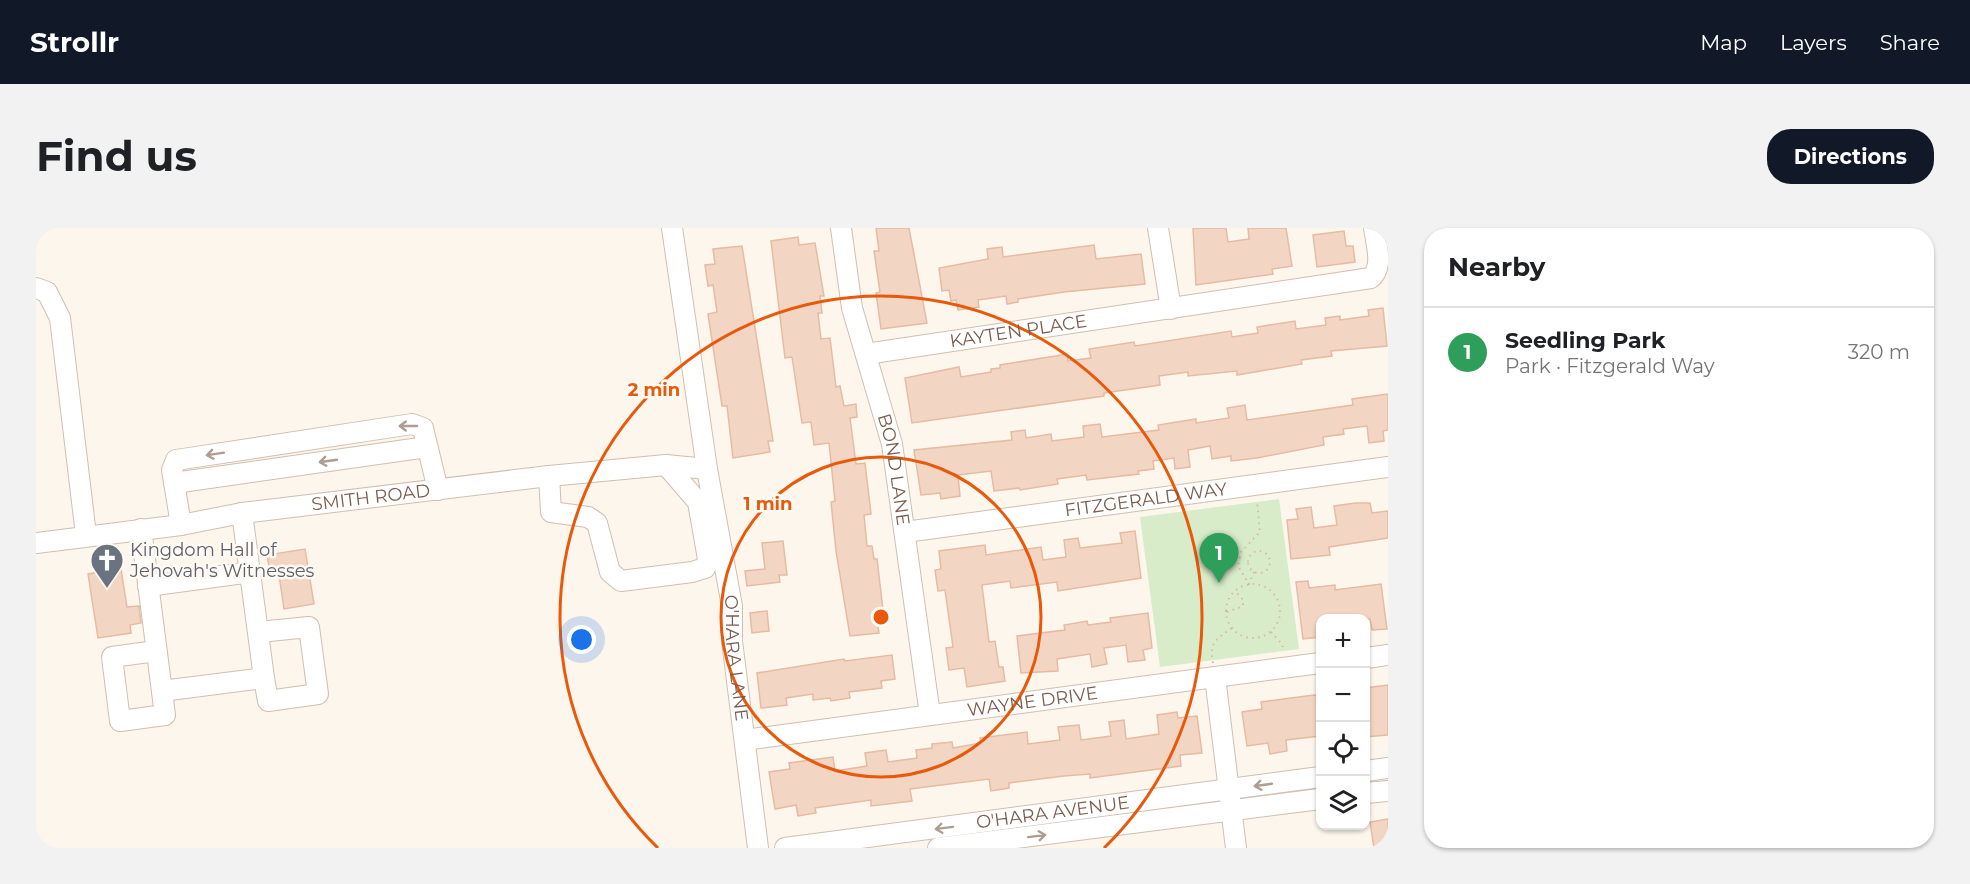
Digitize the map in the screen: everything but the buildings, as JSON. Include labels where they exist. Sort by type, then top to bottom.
[{"type":"street","name":"O'HARA LANE","points":[[672,228],[706,469],[732,606],[732,641],[758,848]]},
{"type":"street","name":"BOND LANE","points":[[841,228],[852,309],[892,444],[930,715]]},
{"type":"street","points":[[1158,228],[1171,309]]},
{"type":"street","name":"KAYTEN PLACE","points":[[866,354],[1371,278],[1376,273],[1378,265],[1374,228]]},
{"type":"street","points":[[36,288],[47,292],[60,318],[86,536]]},
{"type":"street","points":[[181,525],[172,470],[176,460],[412,424],[423,428],[438,490]]},
{"type":"street","name":"SMITH ROAD","points":[[36,543],[181,525],[242,513],[549,476],[666,465],[706,469]]},
{"type":"street","points":[[549,476],[551,512],[588,517],[597,523],[610,572],[621,581],[692,572],[705,568],[708,558],[698,502],[666,465]]},
{"type":"street","name":"FITZGERALD WAY","points":[[905,532],[1388,467]]},
{"type":"street","points":[[242,513],[250,572],[258,633],[264,678],[268,701],[318,694],[309,627],[258,633]]},
{"type":"street","points":[[141,529],[165,715],[120,721],[112,657],[156,651]]},
{"type":"street","points":[[148,586],[250,572]]},
{"type":"street","points":[[1370,657],[1388,655]]},
{"type":"street","name":"WAYNE DRIVE","points":[[745,740],[1316,664]]},
{"type":"street","points":[[1215,677],[1236,848]]},
{"type":"street","points":[[162,692],[264,678]]},
{"type":"street","points":[[1370,770],[1388,768]]},
{"type":"street","name":"O'HARA AVENUE","points":[[938,848],[1230,800],[1316,778]]},
{"type":"street","points":[[1370,793],[1388,791]]},
{"type":"street","name":"O'HARA AVENUE","points":[[785,848],[1230,800],[1316,799]]},
{"type":"path","points":[[1249,584],[1238,566],[1238,558],[1260,532],[1254,485]]},
{"type":"path","points":[[1247,546],[1252,554]]},
{"type":"path","points":[[1263,552],[1270,560],[1266,571],[1254,572],[1248,561],[1252,554],[1263,552]]},
{"type":"path","points":[[1249,584],[1254,572]]},
{"type":"path","points":[[1249,584],[1269,589],[1278,600],[1279,621],[1271,632],[1251,638],[1232,628],[1227,612],[1228,601],[1235,591],[1249,584]]},
{"type":"path","points":[[1227,612],[1243,606],[1243,600],[1235,591]]},
{"type":"path","points":[[1215,677],[1211,646],[1214,640],[1232,628]]},
{"type":"path","points":[[1271,632],[1282,644],[1285,668]]},
{"type":"green space","points":[[1279,499],[1299,649],[1160,667],[1140,517]]},
{"type":"place","name":"Seedling Park","points":[[1219,583]]},
{"type":"place","name":"Kingdom Hall of Jehovah's Witnesses","points":[[107,589]]}]
